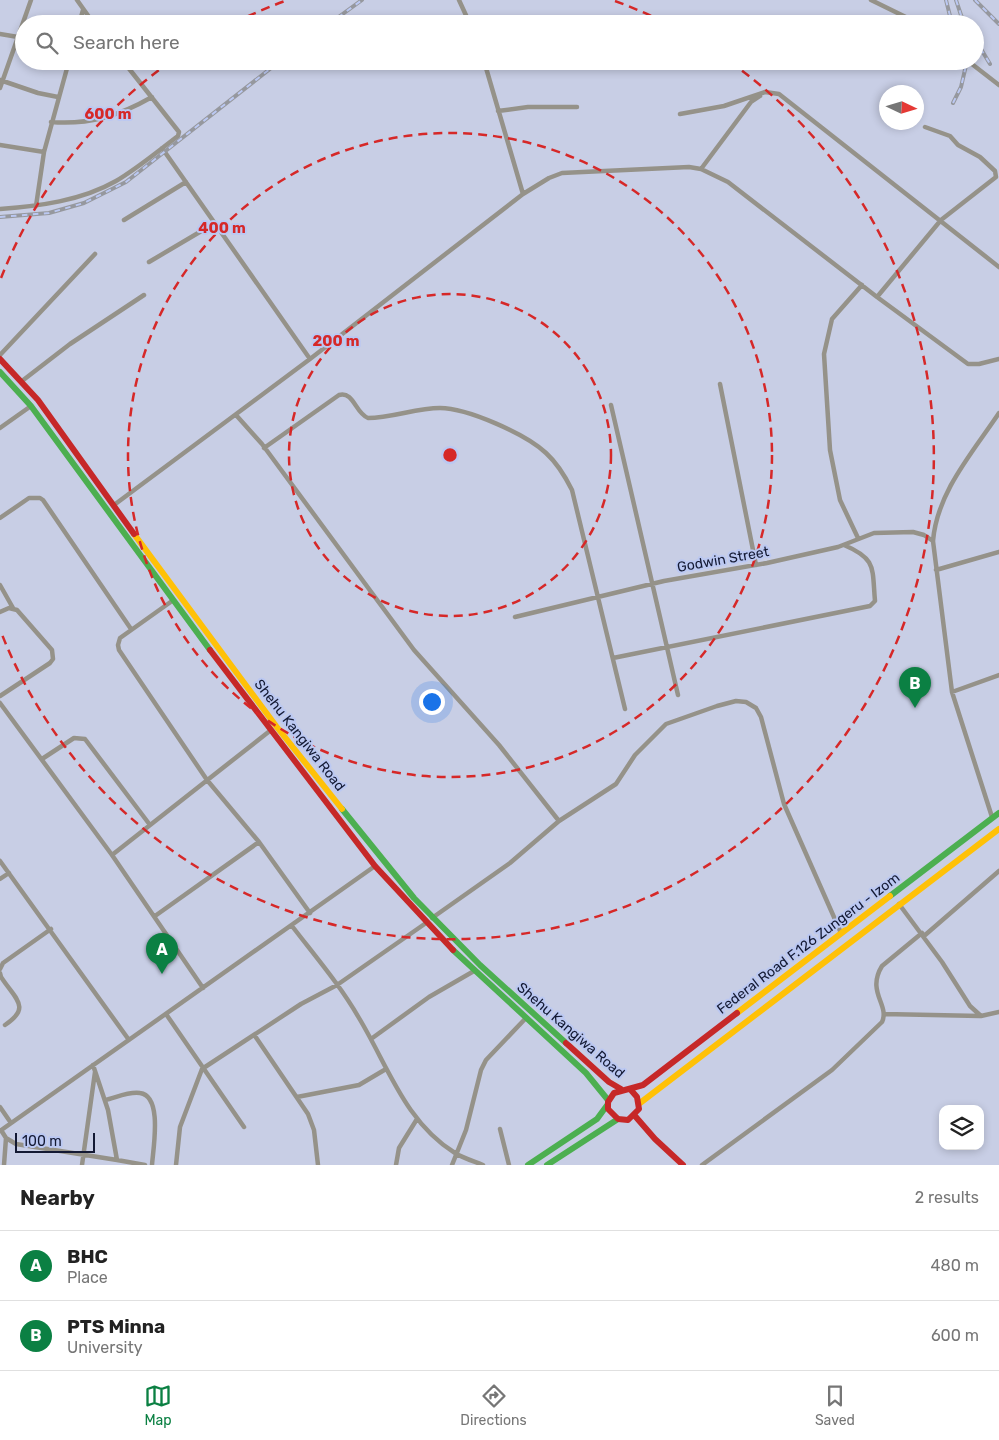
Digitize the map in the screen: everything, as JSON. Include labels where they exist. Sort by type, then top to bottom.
[{"type":"main road","name":"Shehu Kangiwa Road","points":[[0,357],[38,400],[276,726],[382,859],[432,918],[530,1012],[609,1082],[621,1088]]},
{"type":"main road","name":"Shehu Kangiwa Road","points":[[0,372],[31,406],[172,601],[375,866],[426,923],[474,971],[586,1073],[608,1102]]},
{"type":"main road","name":"Federal Road F.126 Zungeru - Izom","points":[[630,1089],[643,1085],[999,813]]},
{"type":"main road","name":"Federal Road F.126 Zungeru - Izom","points":[[640,1103],[999,829]]},
{"type":"main road","points":[[769,989],[776,998]]},
{"type":"main road","points":[[528,1165],[597,1119],[613,1092],[621,1088],[630,1089],[638,1097],[640,1103],[635,1116],[628,1120],[618,1119],[610,1113],[608,1102]]},
{"type":"main road","points":[[635,1116],[655,1139],[683,1165]]},
{"type":"main road","points":[[547,1165],[618,1119]]},
{"type":"street","points":[[26,15],[31,0]]},
{"type":"street","points":[[77,0],[87,15]]},
{"type":"street","points":[[459,0],[466,15]]},
{"type":"street","points":[[871,0],[902,15]]},
{"type":"street","points":[[82,15],[83,10]]},
{"type":"street","points":[[0,34],[15,36]]},
{"type":"street","points":[[0,88],[1,80],[15,45]]},
{"type":"street","points":[[36,206],[44,152],[66,70]]},
{"type":"street","points":[[0,208],[36,206],[77,197],[115,181],[178,136],[178,132],[131,70]]},
{"type":"street","points":[[486,70],[522,194]]},
{"type":"street","points":[[980,70],[999,85]]},
{"type":"street","points":[[1,80],[38,93],[58,97]]},
{"type":"street","points":[[701,169],[752,102],[765,92]]},
{"type":"street","points":[[680,114],[724,106],[765,92],[779,94],[999,266]]},
{"type":"street","points":[[51,122],[77,123],[114,116],[128,111],[152,97]]},
{"type":"street","points":[[498,112],[528,107],[577,107]]},
{"type":"street","points":[[877,297],[941,220],[996,177],[997,174],[976,155],[958,145],[950,136],[925,127]]},
{"type":"street","points":[[0,145],[44,152]]},
{"type":"street","points":[[162,148],[310,359]]},
{"type":"street","points":[[114,505],[310,359],[522,194],[550,178],[562,174],[689,167],[701,169],[728,182],[877,297],[968,364],[979,364],[999,359]]},
{"type":"street","points":[[124,220],[186,182]]},
{"type":"street","points":[[149,262],[215,223]]},
{"type":"street","points":[[0,357],[95,254]]},
{"type":"street","points":[[858,538],[840,500],[830,450],[824,354],[832,319],[862,285]]},
{"type":"street","points":[[22,381],[70,344],[144,295]]},
{"type":"street","points":[[720,384],[756,565]]},
{"type":"street","points":[[264,448],[339,395],[345,394],[349,395],[362,416],[368,418],[441,408],[478,416],[544,451],[566,477],[572,490],[599,597],[624,709]]},
{"type":"street","points":[[611,405],[678,696]]},
{"type":"street","points":[[0,428],[31,406]]},
{"type":"street","points":[[992,818],[952,692],[933,541],[935,522],[940,506],[999,413]]},
{"type":"street","points":[[236,415],[264,448],[414,650],[493,738],[559,821]]},
{"type":"street","points":[[0,518],[29,498],[40,498],[43,500],[131,629]]},
{"type":"street","name":"Godwin Street","points":[[515,617],[652,584],[756,565],[844,545],[874,533],[913,532],[933,541]]},
{"type":"street","points":[[613,658],[666,645],[870,606],[874,601],[870,564],[864,554],[844,545]]},
{"type":"street","points":[[936,570],[999,552]]},
{"type":"street","points":[[0,586],[13,608],[17,610],[52,650],[53,659],[0,696]]},
{"type":"street","points":[[172,601],[131,629],[118,642],[119,650],[208,780],[260,842],[310,913]]},
{"type":"street","points":[[0,612],[13,608]]},
{"type":"street","points":[[952,692],[999,676]]},
{"type":"street","points":[[432,918],[510,863],[559,821],[616,784],[635,754],[666,724],[736,701],[746,702],[756,708],[761,717],[784,804],[841,933]]},
{"type":"street","points":[[0,703],[112,855],[203,988]]},
{"type":"street","points":[[112,855],[271,730]]},
{"type":"street","points":[[42,760],[74,738],[85,739],[150,825]]},
{"type":"street","points":[[155,916],[260,842]]},
{"type":"street","points":[[0,861],[51,929],[129,1040]]},
{"type":"street","points":[[145,1165],[16,1144],[6,1138],[1,1131],[375,866]]},
{"type":"street","points":[[702,1165],[832,1070],[882,1022],[884,1014],[876,993],[878,971],[999,871]]},
{"type":"street","points":[[0,879],[9,872]]},
{"type":"street","points":[[899,904],[923,934],[970,1006],[981,1016]]},
{"type":"street","points":[[176,1165],[180,1128],[202,1069],[255,1036],[301,1004],[337,985],[426,923]]},
{"type":"street","points":[[292,926],[337,985],[371,1039],[386,1069],[417,1119],[435,1138],[456,1154],[482,1165]]},
{"type":"street","points":[[0,969],[3,963],[51,929]]},
{"type":"street","points":[[371,1039],[429,997],[474,971]]},
{"type":"street","points":[[0,973],[20,1005],[20,1012],[16,1018],[5,1025]]},
{"type":"street","points":[[884,1014],[981,1016],[999,1012]]},
{"type":"street","points":[[166,1014],[202,1069],[244,1127]]},
{"type":"street","points":[[452,1165],[466,1130],[484,1065],[525,1019]]},
{"type":"street","points":[[255,1036],[308,1114],[314,1130],[318,1165]]},
{"type":"street","points":[[93,1065],[105,1100],[114,1137],[117,1160]]},
{"type":"street","points":[[297,1097],[359,1085],[386,1069]]},
{"type":"street","points":[[82,1165],[95,1071]]},
{"type":"street","points":[[105,1100],[136,1092],[147,1096],[151,1100],[155,1129],[152,1165]]},
{"type":"street","points":[[0,1107],[11,1123]]},
{"type":"street","points":[[396,1165],[399,1148],[417,1119]]},
{"type":"street","points":[[500,1129],[509,1165]]},
{"type":"street","points":[[4,1165],[6,1138]]},
{"type":"railway","points":[[341,15],[362,0]]},
{"type":"railway","points":[[946,0],[950,15]]},
{"type":"railway","points":[[956,0],[961,15]]},
{"type":"railway","points":[[975,0],[999,24]]},
{"type":"railway","points":[[984,54],[990,64]]},
{"type":"railway","points":[[0,217],[49,213],[84,203],[126,182],[269,70]]},
{"type":"railway","points":[[953,103],[961,87],[965,70]]},
{"type":"traffic: fast","points":[[0,372],[31,406],[210,650]]},
{"type":"traffic: fast","points":[[342,809],[414,898],[480,965],[566,1043]]},
{"type":"traffic: fast","points":[[890,896],[999,813]]},
{"type":"traffic: fast","points":[[453,950],[586,1073],[608,1100]]},
{"type":"traffic: fast","points":[[528,1165],[597,1119],[608,1104]]},
{"type":"traffic: fast","points":[[547,1165],[618,1119]]},
{"type":"traffic: slow","points":[[134,534],[276,726],[342,809]]},
{"type":"traffic: slow","points":[[640,1103],[999,829]]},
{"type":"traffic: slow","points":[[737,1013],[890,896]]},
{"type":"traffic: jam","points":[[0,359],[38,400],[134,534]]},
{"type":"traffic: jam","points":[[210,650],[375,866],[453,950]]},
{"type":"traffic: jam","points":[[630,1089],[637,1097],[639,1109],[628,1120],[618,1119],[608,1109],[608,1102],[614,1093],[643,1085],[737,1013]]},
{"type":"traffic: jam","points":[[566,1043],[609,1082],[621,1089]]},
{"type":"traffic: jam","points":[[635,1116],[655,1139],[683,1165]]},
{"type":"place","name":"PTS Minna","points":[[915,708]]},
{"type":"place","name":"BHC","points":[[162,974]]}]
